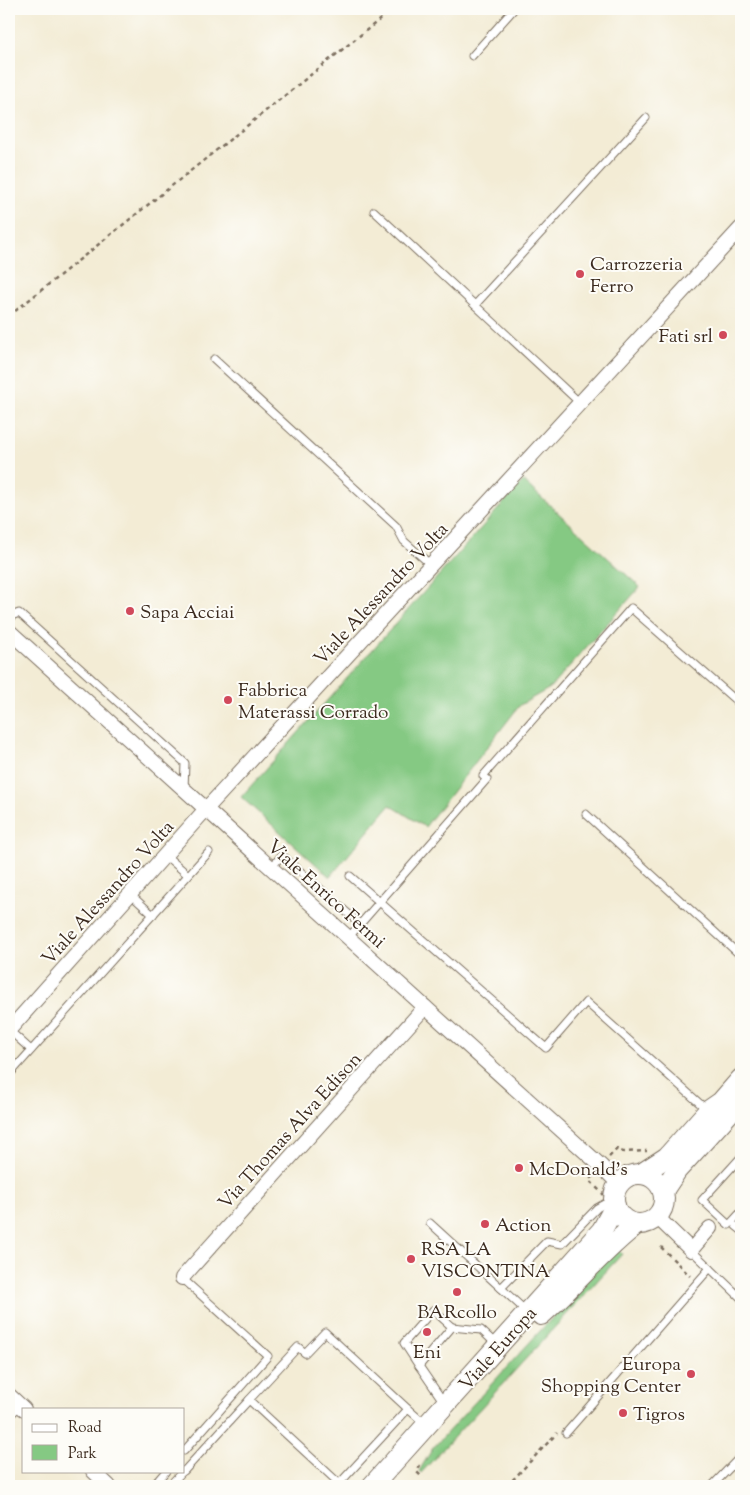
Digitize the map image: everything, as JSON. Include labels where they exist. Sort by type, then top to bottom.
[{"type":"main road","points":[[641,1174],[667,1157],[708,1111],[741,1079]]},
{"type":"main road","points":[[663,1191],[677,1170],[741,1100]]},
{"type":"main road","points":[[632,1174],[641,1174],[656,1181],[663,1191],[664,1203],[657,1217],[644,1224],[637,1224],[623,1219],[616,1196],[632,1174]]},
{"type":"main road","name":"Viale Europa","points":[[372,1486],[446,1406],[602,1230],[616,1196]]},
{"type":"main road","name":"Viale Europa","points":[[388,1486],[540,1316],[576,1284],[614,1242],[637,1224]]},
{"type":"street","name":"Viale Alessandro Volta","points":[[9,1030],[206,809],[741,228]]},
{"type":"street","name":"Viale Enrico Fermi","points":[[9,631],[425,1007],[616,1196]]},
{"type":"street","name":"Via Thomas Alva Edison","points":[[182,1278],[425,1007]]},
{"type":"street","points":[[657,1217],[691,1250],[710,1228]]},
{"type":"street","points":[[9,1396],[22,1407]]},
{"type":"street","points":[[94,1472],[104,1485]]},
{"type":"lane","points":[[472,56],[514,9]]},
{"type":"lane","points":[[475,305],[646,118]]},
{"type":"lane","points":[[374,211],[580,403]]},
{"type":"lane","points":[[214,359],[396,526],[404,541],[430,565]]},
{"type":"lane","points":[[348,938],[487,779],[483,776],[630,608],[741,705]]},
{"type":"lane","points":[[9,617],[19,614],[185,763],[184,790]]},
{"type":"lane","points":[[586,814],[741,956]]},
{"type":"lane","points":[[9,1075],[209,852]]},
{"type":"lane","points":[[165,855],[188,875]]},
{"type":"lane","points":[[271,868],[282,855],[360,924]]},
{"type":"lane","points":[[350,876],[546,1048],[586,1002],[708,1111]]},
{"type":"lane","points":[[130,894],[153,915]]},
{"type":"lane","points":[[9,1030],[31,1050]]},
{"type":"lane","points":[[741,1157],[702,1200],[729,1225],[741,1212]]},
{"type":"lane","points":[[501,1288],[546,1241],[562,1244],[598,1208],[616,1196]]},
{"type":"lane","points":[[710,1228],[720,1217]]},
{"type":"lane","points":[[430,1223],[528,1313]]},
{"type":"lane","points":[[691,1250],[741,1298]]},
{"type":"lane","points":[[566,1433],[710,1268]]},
{"type":"lane","points":[[182,1278],[268,1356],[185,1450]]},
{"type":"lane","points":[[446,1406],[404,1343],[433,1310],[452,1327],[481,1330],[498,1346]]},
{"type":"lane","points":[[419,1366],[452,1327]]},
{"type":"lane","points":[[185,1470],[298,1346],[306,1353],[325,1332],[427,1426]]},
{"type":"lane","points":[[249,1400],[339,1485],[408,1409]]},
{"type":"lane","points":[[9,1416],[22,1407]]},
{"type":"lane","points":[[712,1486],[741,1456]]},
{"type":"lane","points":[[153,1486],[165,1472]]},
{"type":"lane","points":[[169,1486],[183,1472]]},
{"type":"path","points":[[9,316],[393,9]]},
{"type":"path","points":[[420,1465],[417,1472],[421,1476]]},
{"type":"green space","points":[[523,481],[640,587],[550,688],[520,705],[425,827],[390,805],[330,877],[241,797]]},
{"type":"green space","points":[[616,1248],[622,1254],[421,1473],[419,1471],[433,1448]]},
{"type":"place","name":"Carrozzeria Ferro","points":[[580,274]]},
{"type":"place","name":"Fati srl","points":[[723,335]]},
{"type":"place","name":"Sapa Acciai","points":[[130,611]]},
{"type":"place","name":"Fabbrica Materassi Corrado","points":[[228,700]]},
{"type":"place","name":"McDonald's","points":[[519,1168]]},
{"type":"place","name":"Action","points":[[485,1224]]},
{"type":"place","name":"RSA LA VISCONTINA","points":[[411,1259]]},
{"type":"place","name":"BARcollo","points":[[457,1292]]},
{"type":"place","name":"Eni","points":[[427,1332]]},
{"type":"place","name":"Europa Shopping Center","points":[[691,1374]]},
{"type":"place","name":"Tigros","points":[[623,1413]]}]
